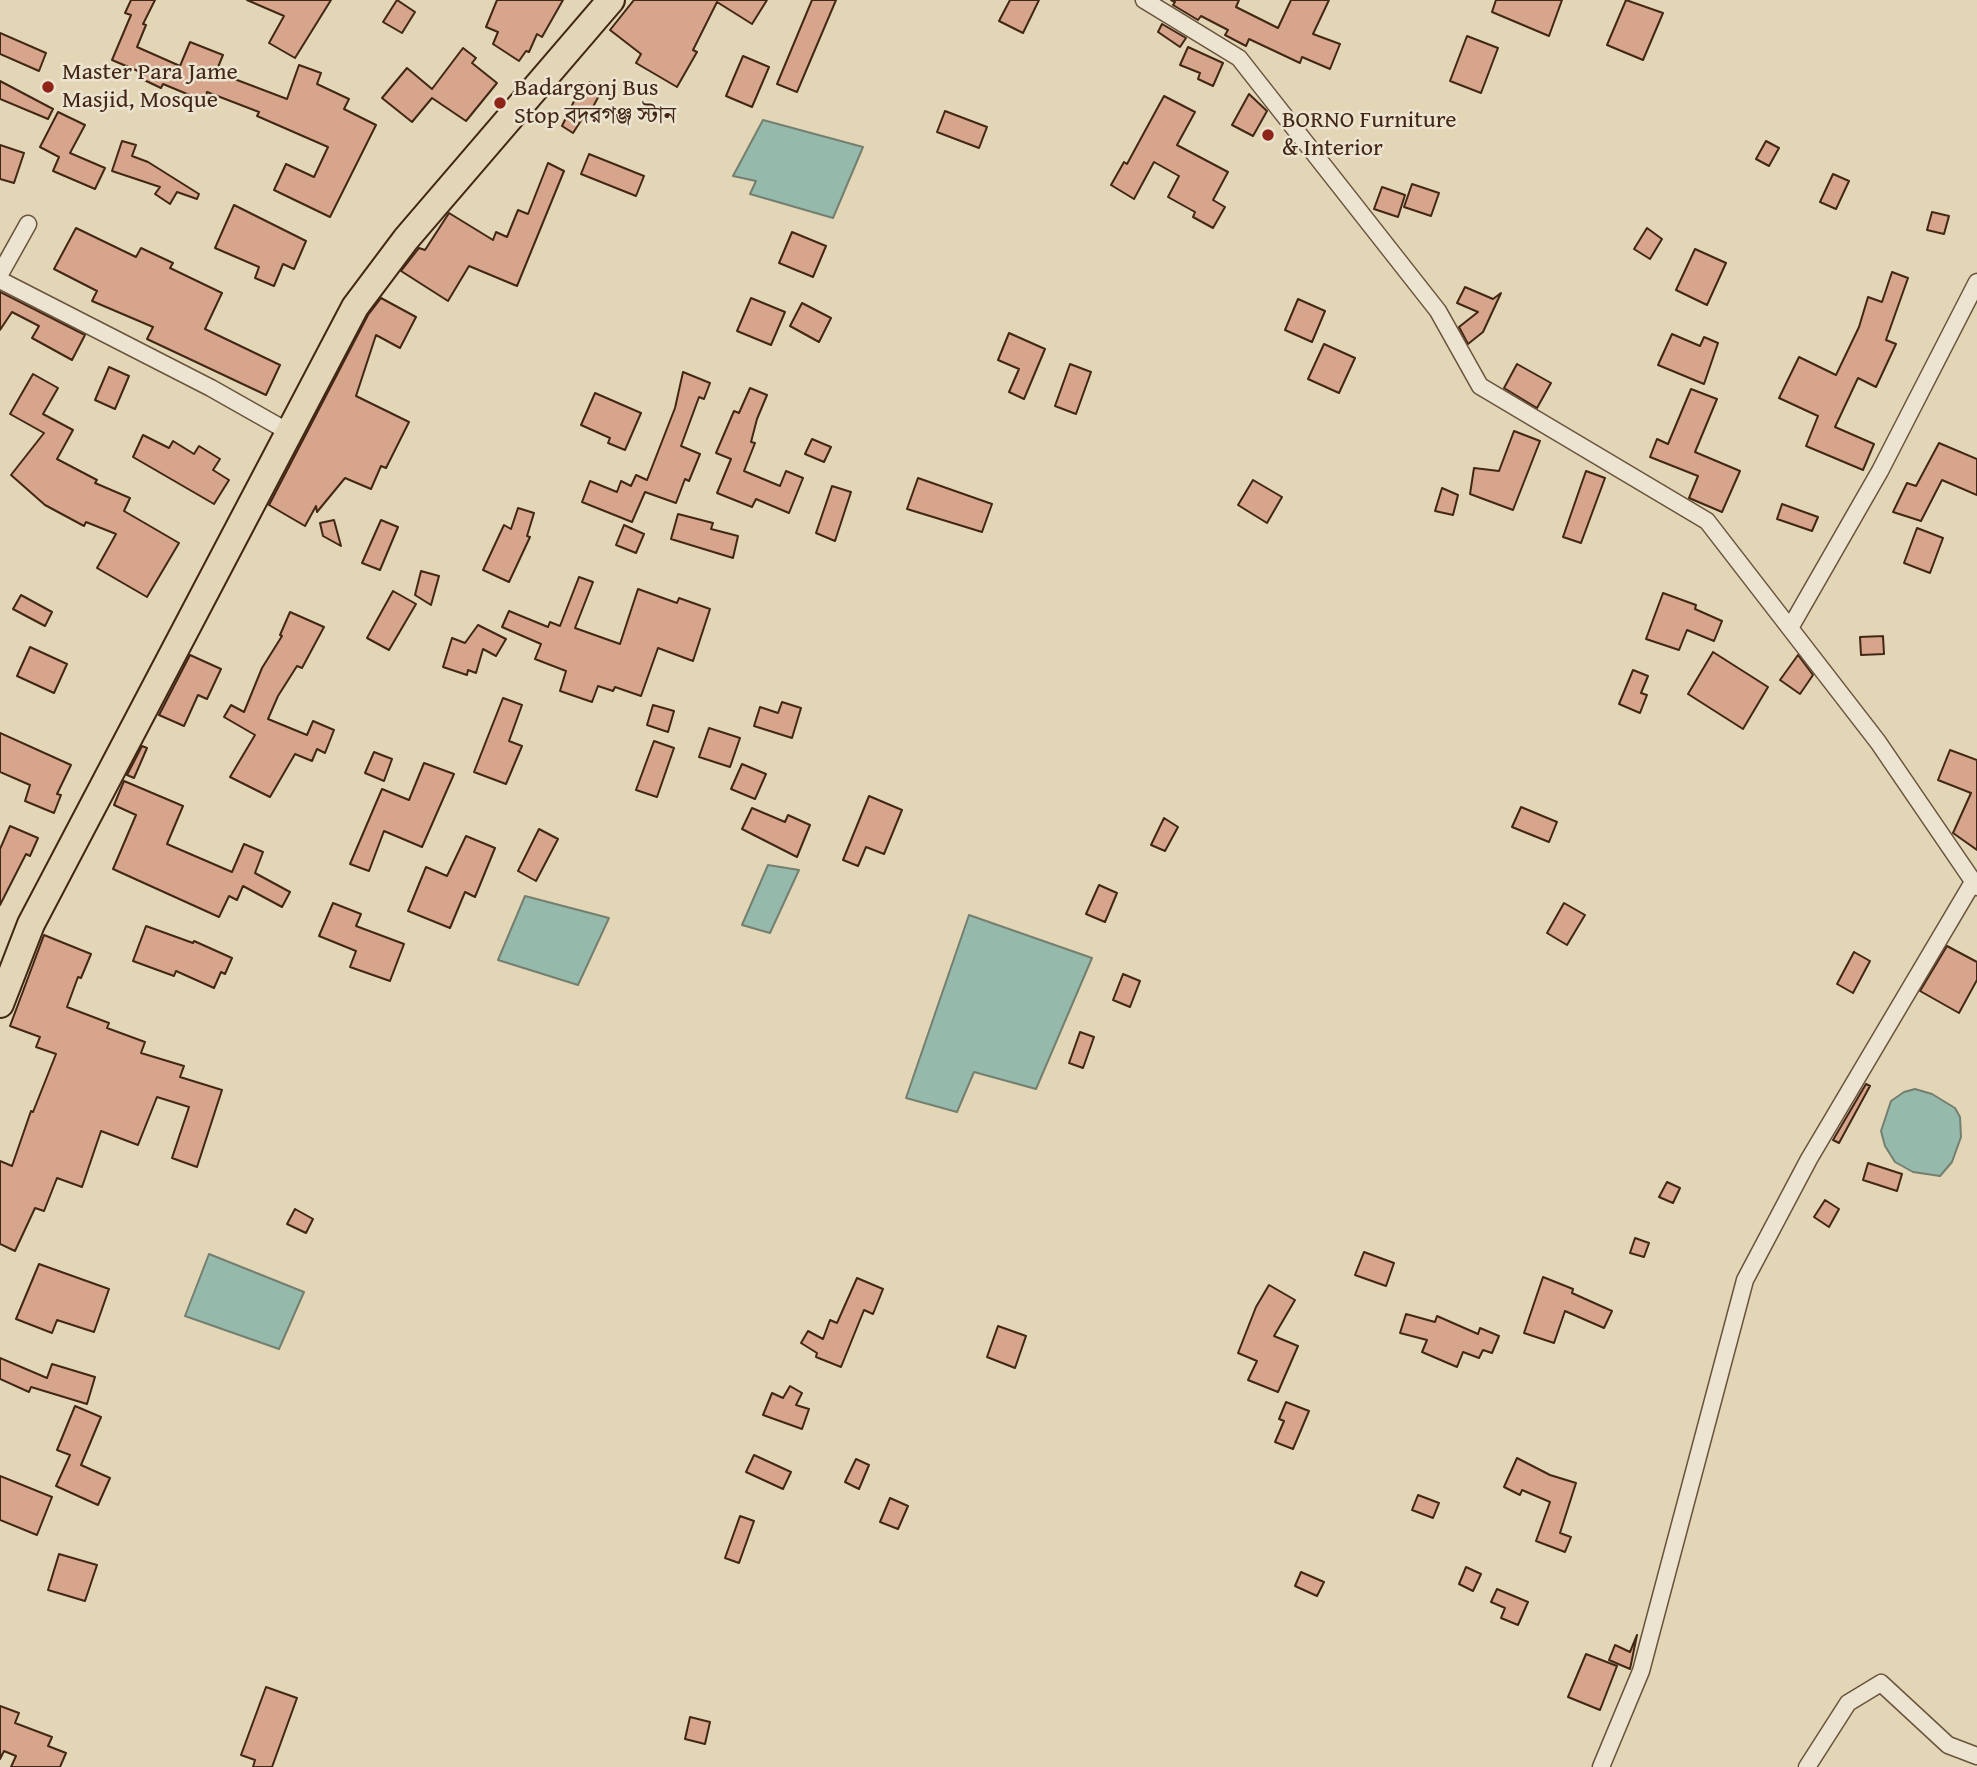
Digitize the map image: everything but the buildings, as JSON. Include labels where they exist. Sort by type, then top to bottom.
[{"type":"main road","points":[[0,1004],[7,964],[355,307],[406,239],[611,0]]},
{"type":"street","points":[[1143,0],[1239,58],[1438,311],[1480,386],[1707,521],[1878,742],[1975,884],[1808,1159],[1745,1280],[1641,1671],[1601,1767]]},
{"type":"street","points":[[28,224],[0,277],[287,431]]},
{"type":"street","points":[[1790,628],[1880,471],[1977,282]]},
{"type":"street","points":[[1807,1767],[1848,1703],[1881,1682],[1948,1745],[1977,1756]]},
{"type":"shaded area","points":[[763,120],[863,147],[833,218],[750,194],[756,181],[733,176]]},
{"type":"shaded area","points":[[768,865],[799,870],[770,933],[742,925]]},
{"type":"shaded area","points":[[525,896],[609,918],[578,985],[498,960]]},
{"type":"shaded area","points":[[969,915],[1092,958],[1036,1089],[974,1072],[957,1112],[906,1098]]},
{"type":"shaded area","points":[[1915,1089],[1932,1094],[1955,1108],[1960,1117],[1961,1137],[1952,1162],[1940,1176],[1913,1172],[1895,1162],[1885,1146],[1881,1131],[1891,1101],[1904,1092]]},
{"type":"shaded area","points":[[209,1254],[304,1292],[279,1349],[185,1316]]},
{"type":"place","name":"Master Para Jame Masjid, Mosque","points":[[48,87]]},
{"type":"place","name":"Badargonj Bus Stop বদরগঞ্জ স্টান","points":[[500,103]]},
{"type":"place","name":"BORNO Furniture & Interior","points":[[1268,135]]}]
